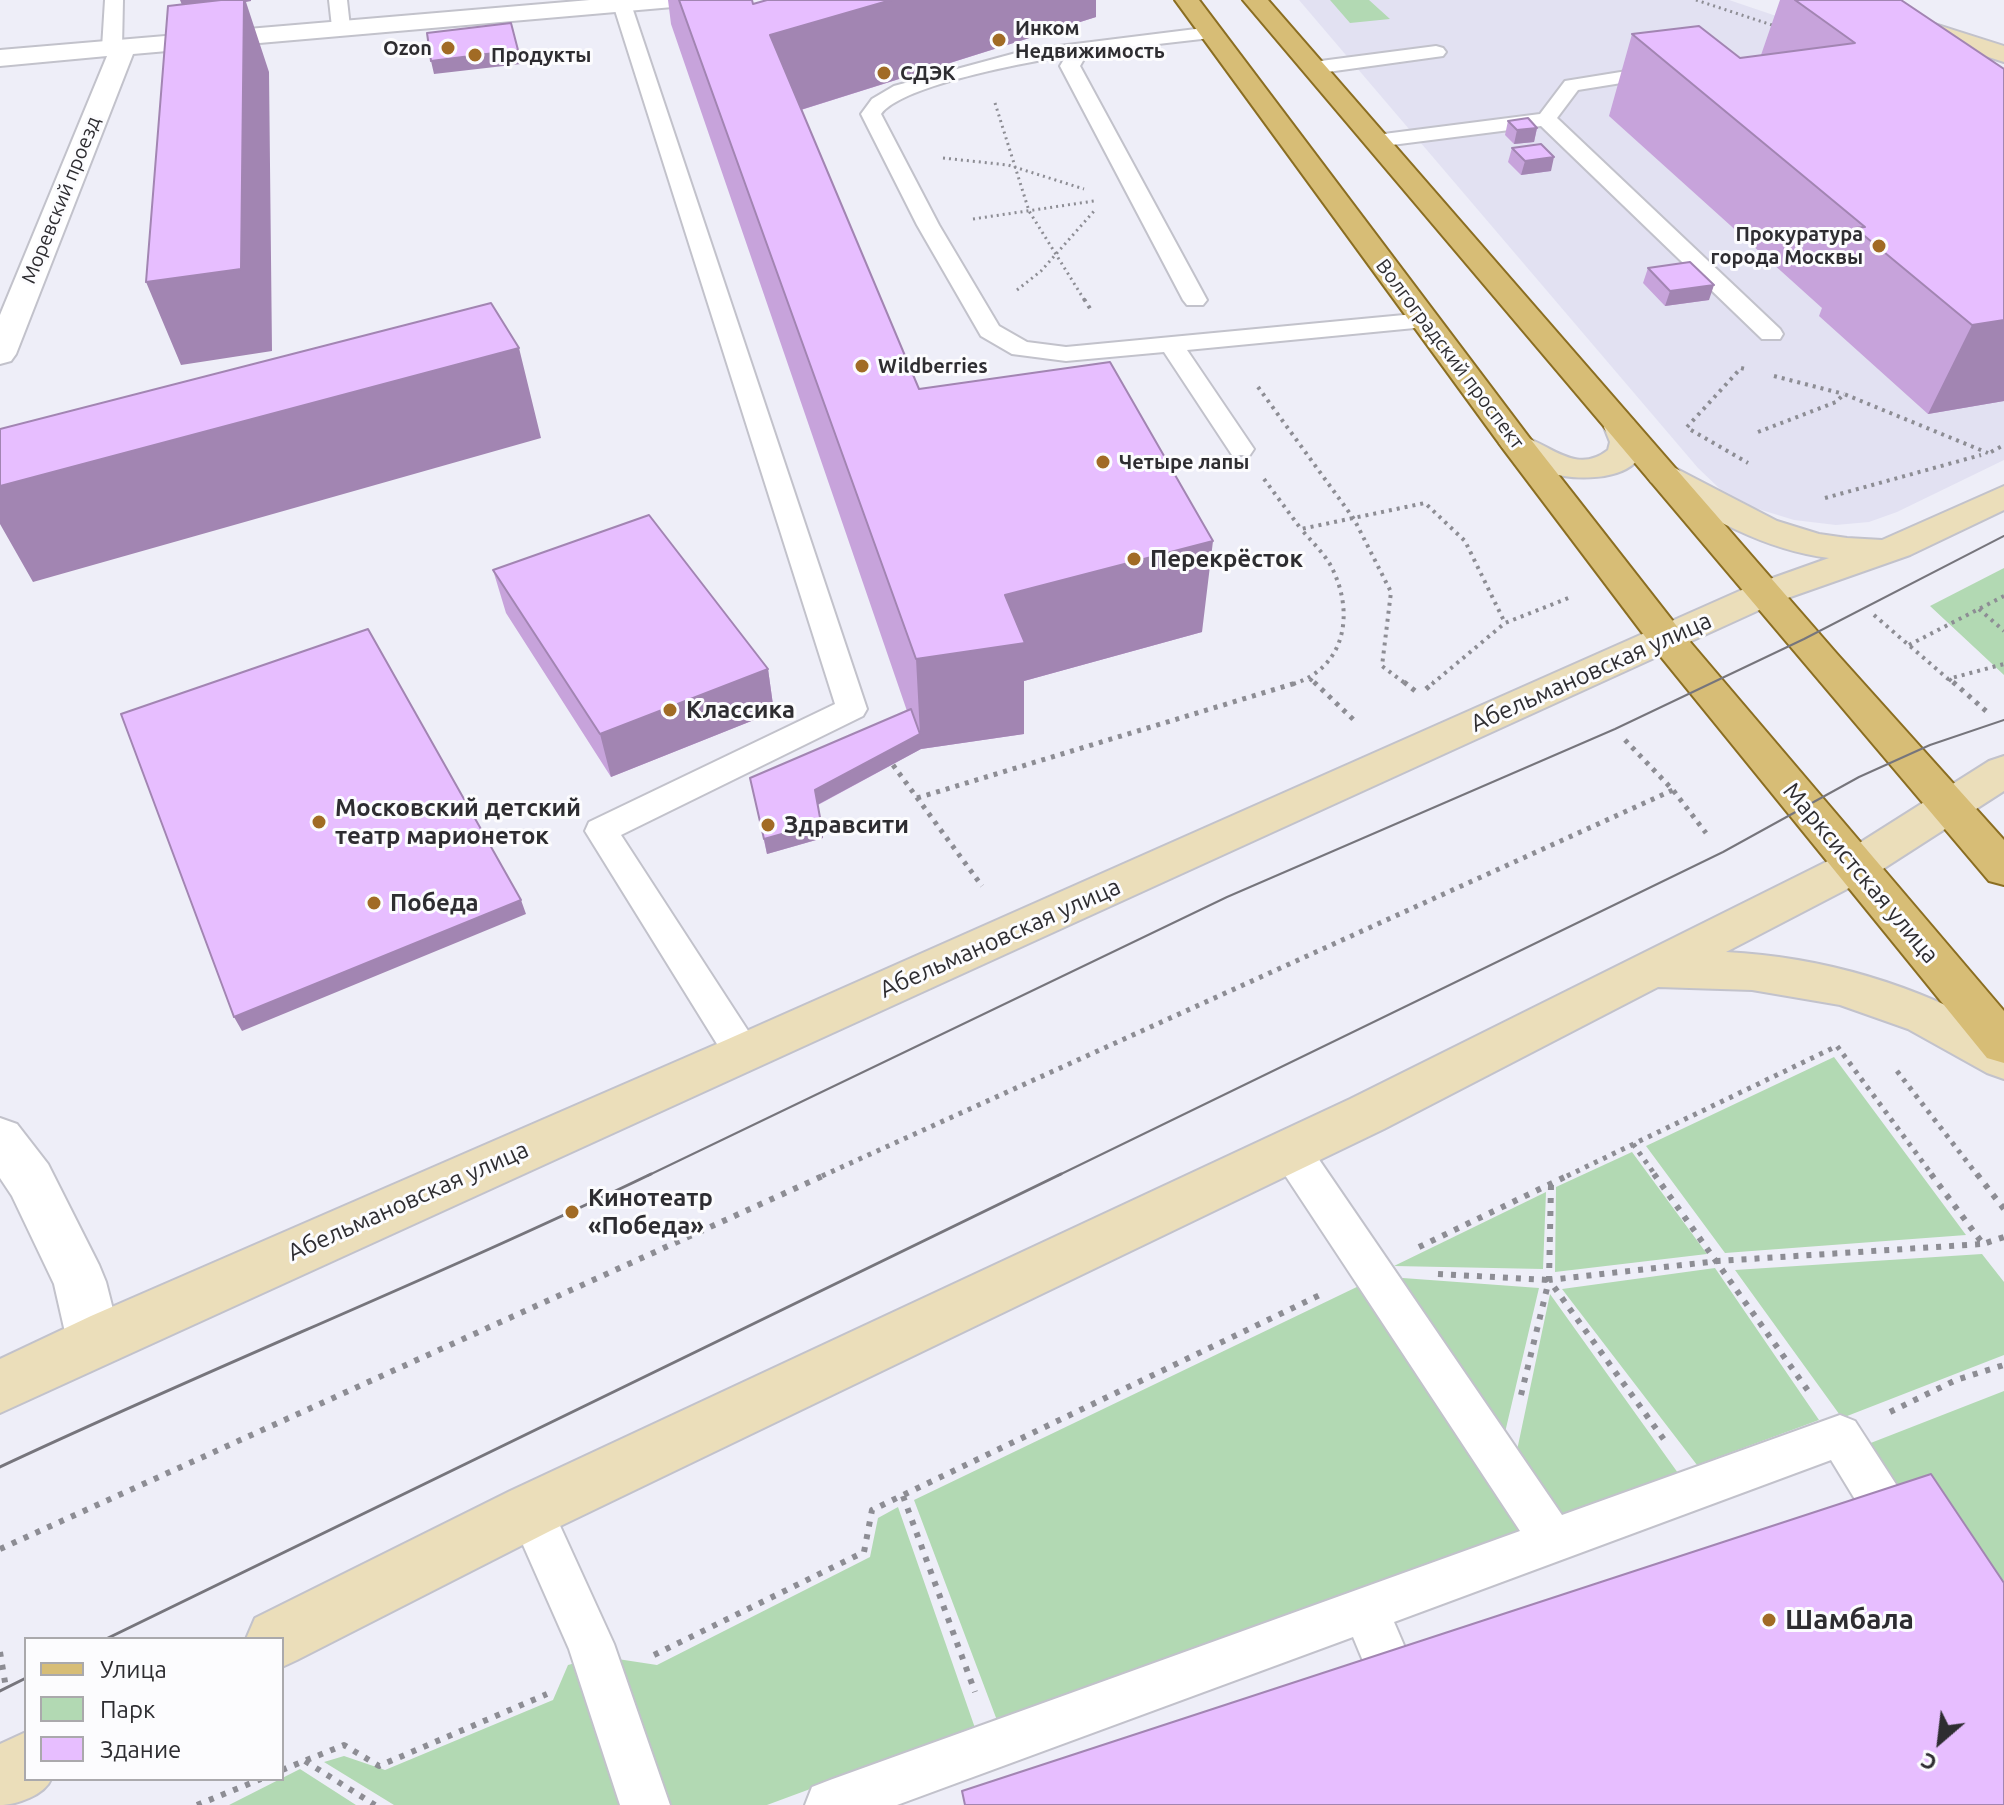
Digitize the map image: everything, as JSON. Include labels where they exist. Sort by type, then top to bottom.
[{"type":"main road","name":"Волгоградский проспект","points":[[1187,0],[1516,443],[1718,702]]},
{"type":"main road","points":[[1255,0],[1823,663],[2004,869]]},
{"type":"main road","points":[[1824,9],[1861,8],[1913,0]]},
{"type":"main road","points":[[1861,8],[2004,54]]},
{"type":"main road","points":[[1824,9],[1989,75]]},
{"type":"main road","points":[[1516,443],[1528,454],[1546,463],[1566,468],[1605,466],[1619,459],[1627,450],[1627,438],[1621,427]]},
{"type":"main road","points":[[1663,475],[1711,505],[1759,527],[1812,543],[1855,551],[1897,547]]},
{"type":"main road","name":"Абельмановская улица","points":[[0,1387],[94,1341],[743,1054],[1766,593],[1897,547],[2004,497]]},
{"type":"main road","name":"Марксистская улица","points":[[1718,702],[2004,1044]]},
{"type":"main road","points":[[280,1637],[530,1511],[1291,1151],[1857,865],[2004,771]]},
{"type":"main road","points":[[1650,970],[1710,967],[1779,974],[1834,985],[1889,1001],[1960,1030],[2004,1059]]},
{"type":"main road","points":[[0,1778],[24,1765]]},
{"type":"street","points":[[0,58],[673,0]]},
{"type":"street","name":"Моревский проезд","points":[[0,354],[118,47]]},
{"type":"street","points":[[0,1139],[30,1180],[80,1282],[94,1341]]},
{"type":"lane","points":[[114,0],[118,47]]},
{"type":"lane","points":[[338,0],[341,27]]},
{"type":"lane","points":[[622,4],[852,709],[601,831],[743,1054]]},
{"type":"lane","points":[[1212,33],[1053,51],[901,90],[879,103],[871,114],[928,225],[990,331],[1021,349],[1066,354],[1425,320]]},
{"type":"lane","points":[[1092,46],[1076,55],[1070,66],[1195,300]]},
{"type":"lane","points":[[1313,68],[1436,52]]},
{"type":"lane","points":[[1376,141],[1546,119],[1572,85],[1681,68]]},
{"type":"lane","points":[[1546,119],[1771,334]]},
{"type":"lane","points":[[1171,344],[1241,449]]},
{"type":"lane","points":[[1291,1151],[1553,1541]]},
{"type":"lane","points":[[830,1805],[1840,1436],[1922,1566]]},
{"type":"lane","points":[[530,1511],[591,1644],[645,1805]]},
{"type":"lane","points":[[1365,1610],[1400,1692]]},
{"type":"path","points":[[983,68],[1029,211],[1117,349]]},
{"type":"path","points":[[885,141],[919,155],[1015,167],[1067,182],[1104,200]]},
{"type":"path","points":[[928,225],[1104,200]]},
{"type":"path","points":[[990,331],[1017,290],[1055,255],[1104,200]]},
{"type":"path","points":[[1224,339],[1354,519],[1391,592],[1382,666],[1420,695]]},
{"type":"path","points":[[1678,417],[1688,428],[1741,368],[1755,372]]},
{"type":"path","points":[[1770,376],[1844,394],[1988,453]]},
{"type":"path","points":[[1758,432],[1836,402],[1844,394]]},
{"type":"path","points":[[1815,501],[1988,453],[2004,445]]},
{"type":"path","points":[[917,798],[1310,679],[1333,659],[1346,617],[1332,568],[1241,449]]},
{"type":"path","points":[[1301,529],[1354,519],[1393,507],[1425,503],[1465,541],[1505,623],[1578,594]]},
{"type":"path","points":[[1909,645],[2004,596]]},
{"type":"path","points":[[1979,609],[2004,631]]},
{"type":"path","points":[[1874,615],[1986,711]]},
{"type":"path","points":[[1948,679],[2004,664]]},
{"type":"path","points":[[1310,679],[1357,722]]},
{"type":"path","points":[[1625,740],[1673,790],[1706,833]]},
{"type":"path","points":[[893,765],[982,886]]},
{"type":"path","points":[[0,1549],[1673,790]]},
{"type":"path","points":[[1837,1046],[1983,1244]]},
{"type":"path","points":[[1897,1071],[2004,1209]]},
{"type":"path","points":[[1633,1144],[1840,1436],[1956,1380],[2004,1365]]},
{"type":"path","points":[[1504,1467],[1549,1280],[1551,1184]]},
{"type":"path","points":[[1371,1270],[1549,1280],[1718,1261],[1983,1244],[2004,1237]]},
{"type":"path","points":[[1549,1280],[1698,1487]]},
{"type":"path","points":[[903,1496],[995,1745]]},
{"type":"path","points":[[591,1644],[650,1657],[864,1552],[872,1510]]},
{"type":"path","points":[[0,1652],[6,1688]]},
{"type":"path","points":[[284,1769],[344,1745],[379,1766],[549,1693],[553,1681]]},
{"type":"path","points":[[305,1761],[375,1805]]},
{"type":"path","points":[[197,1805],[256,1781]]},
{"type":"shaded area","points":[[1299,0],[1729,0],[2004,93],[2004,460],[1897,512],[1869,522],[1836,525],[1794,520],[1755,508],[1720,489],[1698,468]]},
{"type":"green space","points":[[1330,0],[1369,0],[1390,19],[1350,23]]},
{"type":"green space","points":[[2004,568],[2004,675],[1930,606]]},
{"type":"green space","points":[[1834,1057],[1966,1235],[1725,1253],[1646,1146]]},
{"type":"green space","points":[[1632,1152],[1707,1254],[1555,1272],[1556,1187]]},
{"type":"green space","points":[[1546,1192],[1543,1269],[1394,1266]]},
{"type":"green space","points":[[1982,1254],[2004,1282],[2004,1355],[1842,1418],[1735,1270]]},
{"type":"green space","points":[[1715,1268],[1819,1420],[1697,1465],[1562,1289]]},
{"type":"green space","points":[[1389,1277],[1539,1288],[1503,1441]]},
{"type":"green space","points":[[1363,1284],[1529,1532],[998,1723],[914,1500]]},
{"type":"green space","points":[[1550,1294],[1678,1473],[1560,1523],[1516,1455]]},
{"type":"green space","points":[[2004,1391],[2004,1666],[1863,1446]]},
{"type":"green space","points":[[898,1507],[975,1728],[767,1805],[664,1805],[611,1658],[657,1665],[870,1557],[878,1518]]},
{"type":"green space","points":[[579,1662],[625,1805],[394,1805],[324,1762],[344,1756],[385,1770],[553,1700],[568,1665]]},
{"type":"green space","points":[[300,1769],[356,1805],[229,1805],[276,1781],[284,1781],[284,1777]]},
{"type":"building","points":[[244,0],[241,269],[146,282],[168,6]]},
{"type":"building","points":[[679,0],[752,0],[753,4],[767,0],[891,0],[770,35],[919,389],[1110,362],[1213,541],[1005,595],[1025,643],[916,659]]},
{"type":"building","points":[[1795,0],[1901,0],[2004,69],[2004,320],[1972,325],[1855,228],[1865,227],[1632,34],[1699,26],[1740,58],[1855,43]]},
{"type":"building","points":[[511,23],[518,50],[431,61],[427,33]]},
{"type":"building","points":[[1528,118],[1537,128],[1517,130],[1508,121]]},
{"type":"building","points":[[1541,144],[1554,157],[1525,161],[1512,148]]},
{"type":"building","points":[[1690,262],[1714,285],[1670,291],[1648,268]]},
{"type":"building","points":[[491,303],[519,348],[0,486],[0,429]]},
{"type":"building","points":[[649,515],[768,669],[600,734],[493,570]]},
{"type":"building","name":"Московский детский театр марионеток","points":[[368,629],[521,900],[234,1017],[121,714]]},
{"type":"building","points":[[911,709],[920,734],[815,790],[821,823],[764,839],[750,778]]},
{"type":"building","points":[[1931,1474],[2004,1583],[2004,1805],[965,1805],[962,1791]]},
{"type":"tram line","points":[[647,1176],[1227,897],[1615,729],[1804,639],[2004,536]]},
{"type":"tram line","points":[[1057,1176],[1723,852],[1859,777],[1930,745],[2004,720]]},
{"type":"tram line","points":[[0,1467],[651,1174]]},
{"type":"tram line","points":[[110,1637],[1061,1174]]},
{"type":"tram line","points":[[0,1691],[24,1679]]},
{"type":"place","name":"Инком Недвижимость","points":[[999,40]]},
{"type":"place","name":"Ozon","points":[[448,48]]},
{"type":"place","name":"Продукты","points":[[475,55]]},
{"type":"place","name":"СДЭК","points":[[884,73]]},
{"type":"place","name":"Прокуратура города Москвы","points":[[1879,246]]},
{"type":"place","name":"Wildberries","points":[[862,366]]},
{"type":"place","name":"Четыре лапы","points":[[1103,462]]},
{"type":"place","name":"Перекрёсток","points":[[1134,559]]},
{"type":"place","name":"Классика","points":[[670,710]]},
{"type":"place","name":"Московский детский театр марионеток","points":[[319,822]]},
{"type":"place","name":"Здравсити","points":[[768,825]]},
{"type":"place","name":"Победа","points":[[374,903]]},
{"type":"place","name":"Кинотеатр «Победа»","points":[[572,1212]]},
{"type":"place","name":"Шамбала","points":[[1769,1620]]}]
